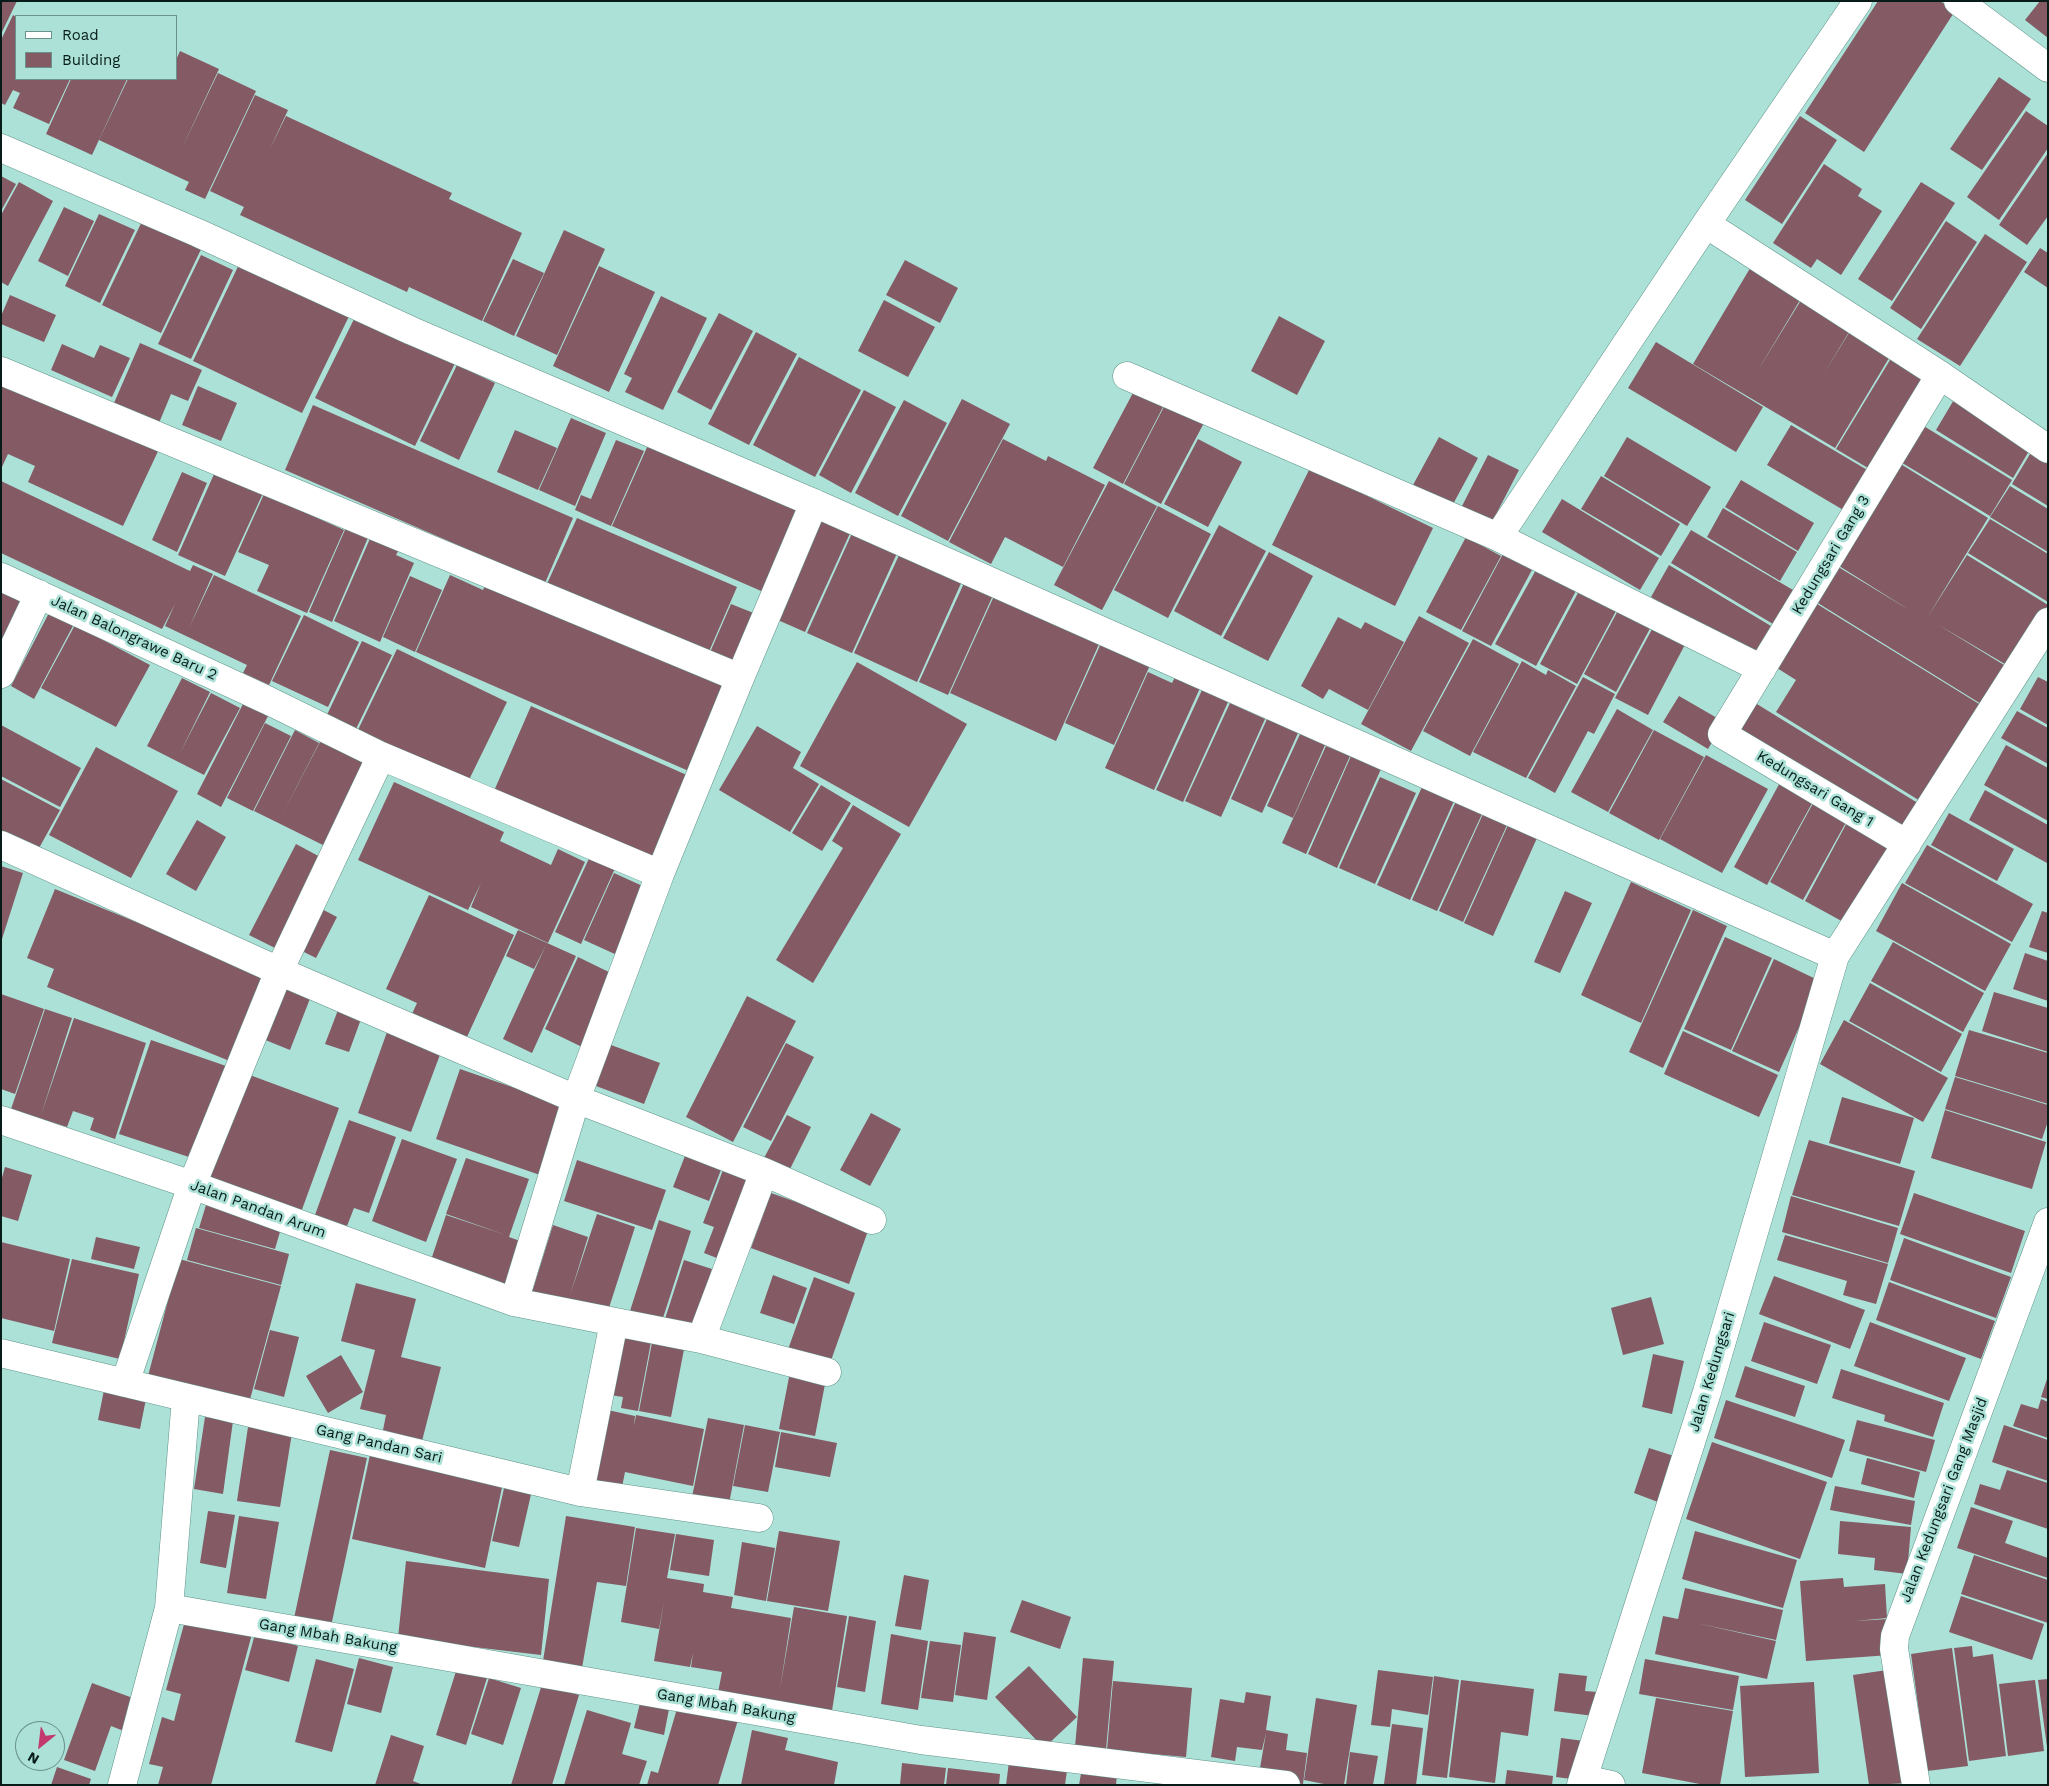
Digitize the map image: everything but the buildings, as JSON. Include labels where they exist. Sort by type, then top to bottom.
[{"type":"street","points":[[1498,537],[1706,224],[1858,1]]},
{"type":"street","points":[[1958,1],[2048,68]]},
{"type":"street","points":[[1,148],[198,233],[421,335],[814,503],[1835,956]]},
{"type":"street","points":[[1706,224],[1940,375],[2048,449]]},
{"type":"street","points":[[1,371],[740,678]]},
{"type":"street","name":"Kedungsari Gang 3","points":[[1722,734],[1940,375]]},
{"type":"street","points":[[1128,376],[1498,537],[1762,668]]},
{"type":"street","points":[[514,1302],[576,1099],[660,874],[814,503]]},
{"type":"street","name":"Jalan Balongrawe Baru 2","points":[[1,577],[266,700],[381,756],[660,874]]},
{"type":"street","points":[[1,674],[39,594]]},
{"type":"street","name":"Jalan Kedungsari","points":[[1582,1782],[1707,1392],[1835,956],[2048,622]]},
{"type":"street","name":"Kedungsari Gang 1","points":[[1722,734],[1908,844]]},
{"type":"street","points":[[125,1383],[192,1185],[279,971],[381,756]]},
{"type":"street","points":[[1,845],[279,971],[576,1099],[764,1172],[872,1220]]},
{"type":"street","name":"Jalan Pandan Arum","points":[[1,1120],[192,1185],[514,1302],[701,1339],[828,1372]]},
{"type":"street","points":[[701,1339],[764,1172]]},
{"type":"street","name":"Jalan Kedungsari Gang Masjid","points":[[1916,1785],[1894,1649],[1894,1636],[2048,1222]]},
{"type":"street","points":[[580,1492],[614,1322]]},
{"type":"street","name":"Gang Pandan Sari","points":[[1,1354],[580,1492],[759,1518]]},
{"type":"street","points":[[122,1785],[170,1608],[186,1398]]},
{"type":"street","name":"Gang Mbah Bakung","points":[[170,1608],[921,1740],[1286,1785]]},
{"type":"street","points":[[1582,1782],[1611,1785]]}]
